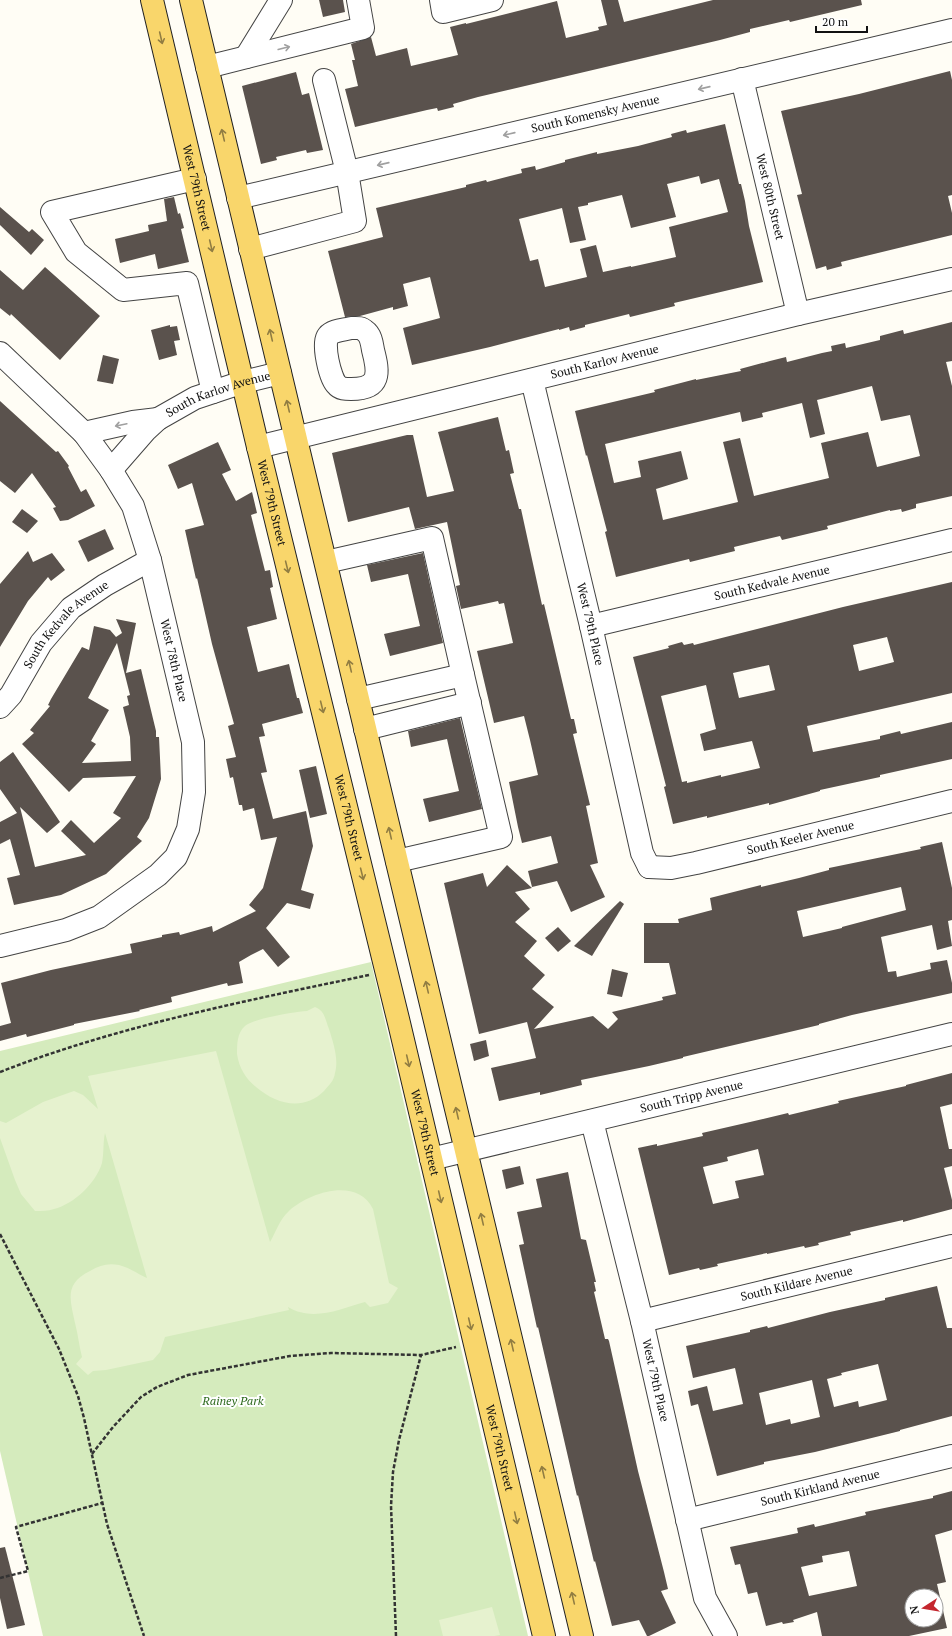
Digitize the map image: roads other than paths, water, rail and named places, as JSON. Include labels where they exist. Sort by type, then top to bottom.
[{"type":"main road","name":"West 79th Street","points":[[152,0],[258,447],[431,1159],[544,1636]]},
{"type":"main road","points":[[191,0],[582,1636]]},
{"type":"street","points":[[246,57],[281,0]]},
{"type":"street","points":[[207,67],[363,28],[358,0]]},
{"type":"street","points":[[441,0],[443,12],[492,0]]},
{"type":"street","name":"South Komensky Avenue","points":[[238,198],[952,30]]},
{"type":"street","name":"West 80th Street","points":[[742,79],[798,314]]},
{"type":"street","points":[[250,248],[355,221],[347,172],[324,80]]},
{"type":"street","points":[[195,178],[52,212],[76,252],[123,290],[187,283],[213,392]]},
{"type":"street","name":"South Karlov Avenue","points":[[258,447],[798,314],[952,279]]},
{"type":"street","points":[[0,353],[84,433],[111,470]]},
{"type":"street","name":"South Karlov Avenue","points":[[111,470],[145,431],[158,419],[195,398],[243,382],[280,373]]},
{"type":"street","name":"West 79th Place","points":[[532,380],[591,626],[646,874]]},
{"type":"street","points":[[358,388],[366,421]]},
{"type":"street","name":"South Karlov Avenue","points":[[84,433],[133,422],[158,419]]},
{"type":"street","name":"West 78th Place","points":[[0,946],[66,930],[99,917],[158,875],[176,857],[188,829],[194,792],[193,742],[150,560],[133,506],[111,470]]},
{"type":"street","points":[[326,562],[432,538],[501,837],[397,861]]},
{"type":"street","name":"South Kedvale Avenue","points":[[591,626],[952,540]]},
{"type":"street","name":"South Kedvale Avenue","points":[[0,707],[11,695],[41,643],[71,608],[105,585],[150,560]]},
{"type":"street","points":[[358,699],[463,675]]},
{"type":"street","points":[[365,729],[470,703]]},
{"type":"street","name":"South Keeler Avenue","points":[[646,874],[952,801]]},
{"type":"street","name":"South Tripp Avenue","points":[[431,1159],[952,1034]]},
{"type":"street","name":"West 79th Place","points":[[592,1121],[642,1321],[705,1598],[726,1636]]},
{"type":"street","name":"South Kildare Avenue","points":[[642,1321],[952,1246]]},
{"type":"street","name":"South Kirkland Avenue","points":[[687,1520],[952,1456]]},
{"type":"park label","name":"Rainey Park","points":[[233,1401]]}]
